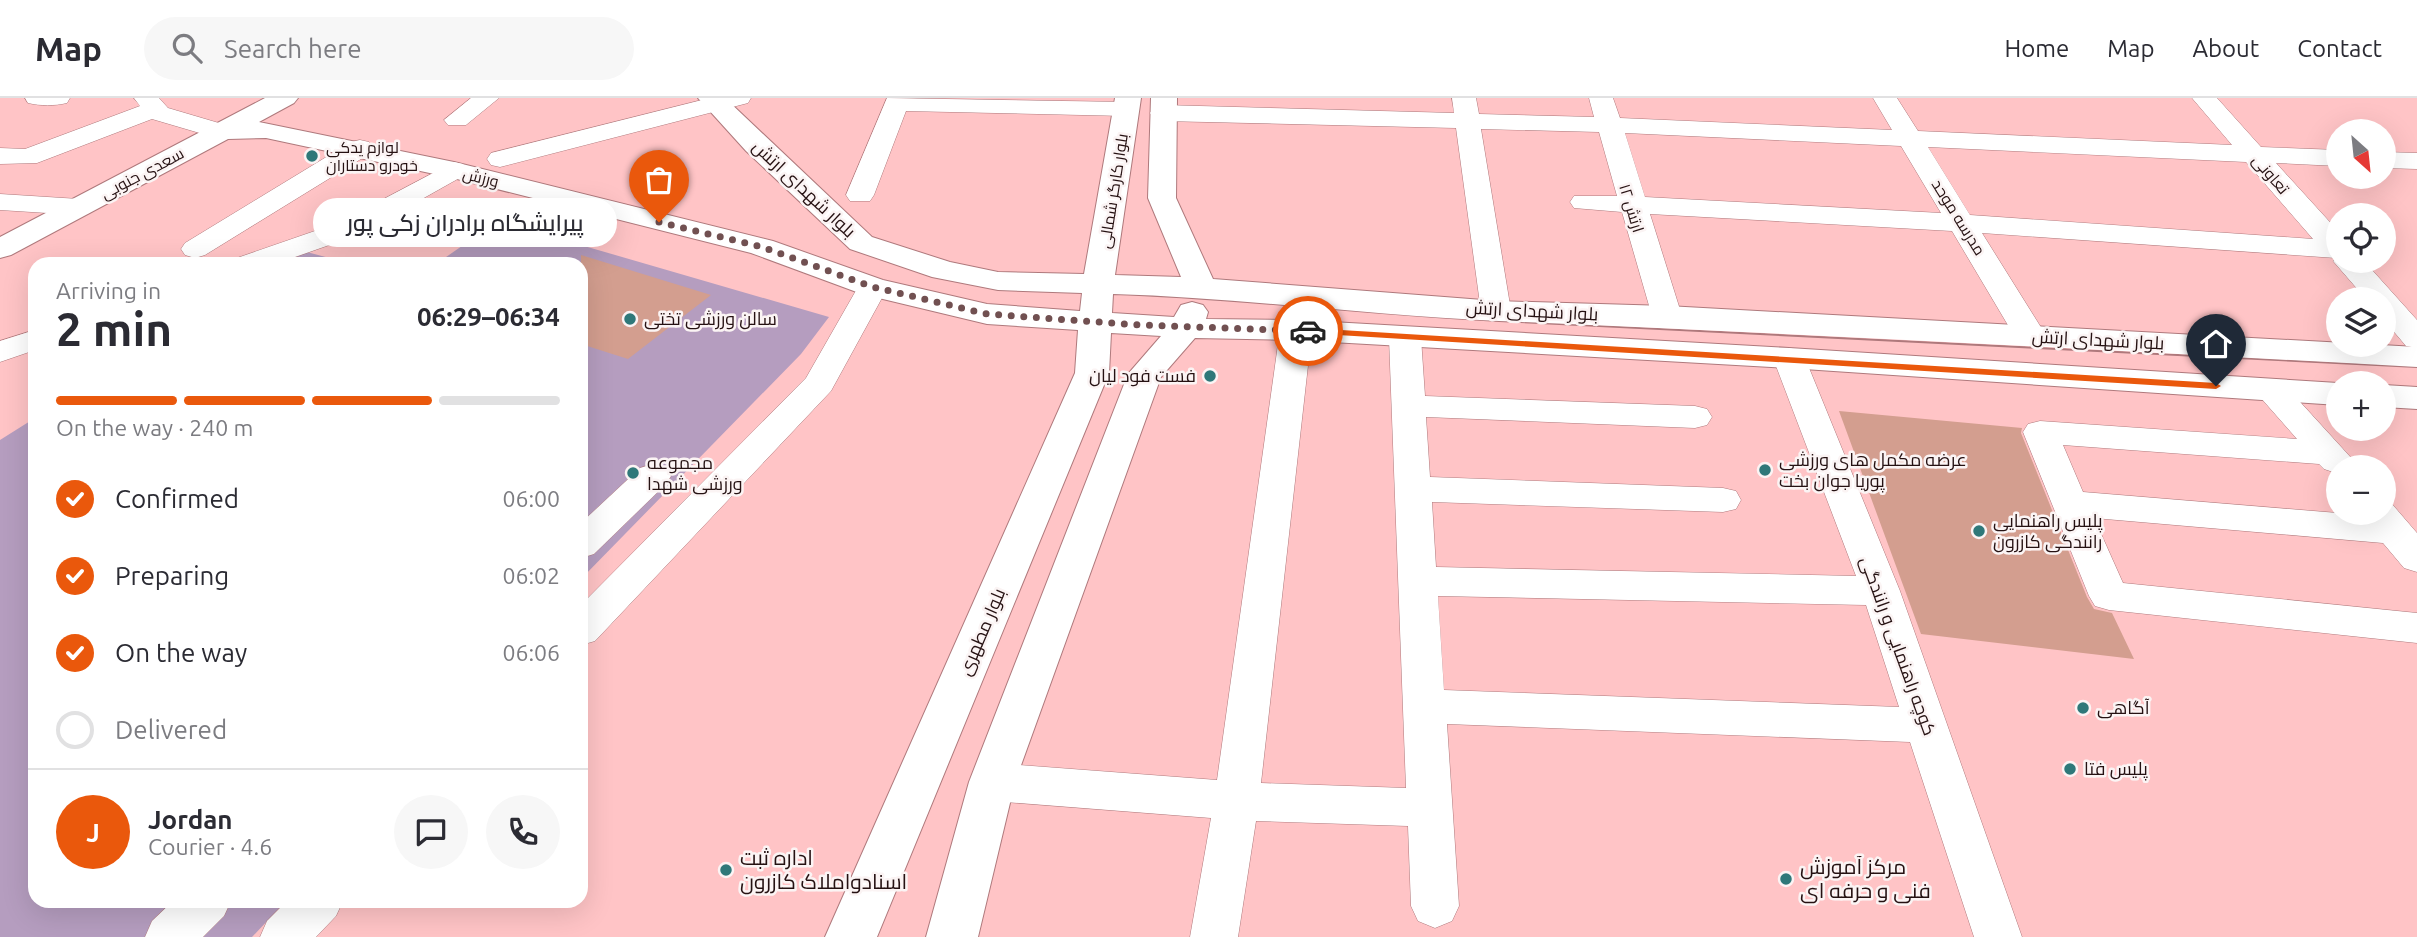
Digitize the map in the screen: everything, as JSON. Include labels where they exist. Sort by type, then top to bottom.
[{"type":"main road","name":"بلوار شهدای ارتش","points":[[722,100],[756,145],[861,243],[943,270],[1096,303],[1201,287],[1496,311],[1667,316],[2417,357]]},
{"type":"main road","name":"بلوار کارگر شمالی","points":[[1096,303],[1127,104]]},
{"type":"main road","points":[[951,937],[992,782],[1145,374],[1186,328],[1201,287],[1162,198],[1163,105]]},
{"type":"main road","name":"ورزش","points":[[220,131],[275,111],[360,148],[762,247],[873,287],[987,314],[1096,303],[1186,328]]},
{"type":"main road","name":"سعدی جنوبی","points":[[0,249],[220,131]]},
{"type":"main road","points":[[762,247],[805,231],[819,220],[825,208]]},
{"type":"main road","points":[[817,267],[809,252],[820,242],[843,239],[861,243]]},
{"type":"main road","name":"بلوار مطهری","points":[[851,937],[1092,373],[1096,303]]},
{"type":"main road","name":"بلوار شهدای ارتش","points":[[1186,328],[1296,330],[1789,358],[2326,393]]},
{"type":"main road","points":[[2396,397],[2417,398]]},
{"type":"street","points":[[37,98],[58,98]]},
{"type":"street","points":[[457,120],[487,98]]},
{"type":"street","name":"ارتش ۱۲","points":[[1601,98],[1630,203],[1667,316]]},
{"type":"street","name":"مدرسه موحد","points":[[1885,98],[1964,223],[2031,337]]},
{"type":"street","name":"تعاونی","points":[[2204,98],[2326,235]]},
{"type":"street","points":[[500,159],[722,100]]},
{"type":"street","points":[[860,195],[898,100],[1127,104]]},
{"type":"street","points":[[0,156],[28,157],[151,103],[159,113],[220,131]]},
{"type":"street","points":[[1163,105],[1465,110],[1608,125],[2326,157]]},
{"type":"street","points":[[1465,110],[1496,311]]},
{"type":"street","points":[[195,249],[360,148]]},
{"type":"street","points":[[2396,161],[2417,162]]},
{"type":"street","points":[[267,257],[348,229],[454,170]]},
{"type":"street","points":[[0,202],[79,207]]},
{"type":"street","points":[[1584,202],[1964,223],[2326,248]]},
{"type":"street","points":[[2359,273],[2371,287]]},
{"type":"street","points":[[588,623],[819,384],[873,287]]},
{"type":"street","points":[[2396,315],[2417,339]]},
{"type":"street","points":[[1214,937],[1237,801],[1296,330]]},
{"type":"street","points":[[1405,338],[1435,906]]},
{"type":"street","points":[[0,352],[28,342]]},
{"type":"street","name":"کوچه راهنمایی و رانندگی","points":[[1789,358],[1881,591],[1998,937]]},
{"type":"street","points":[[2270,389],[2330,455]]},
{"type":"street","points":[[1409,406],[1695,417]]},
{"type":"street","points":[[2326,459],[2040,432],[2109,596],[2417,628]]},
{"type":"street","points":[[588,538],[653,476]]},
{"type":"street","points":[[1413,489],[1723,500]]},
{"type":"street","points":[[2070,503],[2397,534]]},
{"type":"street","points":[[1418,581],[1881,591]]},
{"type":"street","points":[[1424,706],[1927,725]]},
{"type":"street","points":[[992,782],[1237,801],[1430,808]]},
{"type":"street","points":[[169,937],[199,908]]},
{"type":"street","points":[[284,937],[311,908]]},
{"type":"shaded area","name":"مجموعه ورزشی شهدا","points":[[498,221],[829,317],[801,354],[588,572],[588,257],[446,257]]},
{"type":"shaded area","points":[[303,251],[326,257],[293,257]]},
{"type":"shaded area","points":[[28,422],[28,908],[279,908],[252,937],[0,937],[0,440]]},
{"type":"building","name":"سالن ورزشی تختی","points":[[588,257],[711,295],[628,359],[588,346]]},
{"type":"building","name":"پلیس راهنمایی رانندگی کازرون","points":[[1839,411],[2022,428],[2021,433],[2087,597],[2094,609],[2112,613],[2134,659],[1921,634]]},
{"type":"way so far","points":[[659,222],[762,247],[873,287],[987,314],[1186,328],[1308,331]]},
{"type":"place","name":"لوازم یدکی خودرو دستاران","points":[[312,156]]},
{"type":"place","name":"پیرایشگاه برادران زکی پور","points":[[659,222]]},
{"type":"place","name":"سالن ورزشی تختی","points":[[630,319]]},
{"type":"place","name":"فست فود لیان","points":[[1210,376]]},
{"type":"place","name":"عرضه مکمل های ورزشی پوریا جوان بخت","points":[[1765,470]]},
{"type":"place","name":"مجموعه ورزشی شهدا","points":[[633,473]]},
{"type":"place","name":"پلیس راهنمایی رانندگی کازرون","points":[[1979,531]]},
{"type":"place","name":"آگاهی","points":[[2083,708]]},
{"type":"place","name":"پلیس فتا","points":[[2070,769]]},
{"type":"place","name":"اداره ثبت اسنادواملاک کازرون","points":[[726,870]]},
{"type":"place","name":"مرکز آموزش فنی و حرفه ای","points":[[1786,879]]},
{"type":"route","points":[[1308,331],[1765,359],[1789,358],[2216,386]]}]
